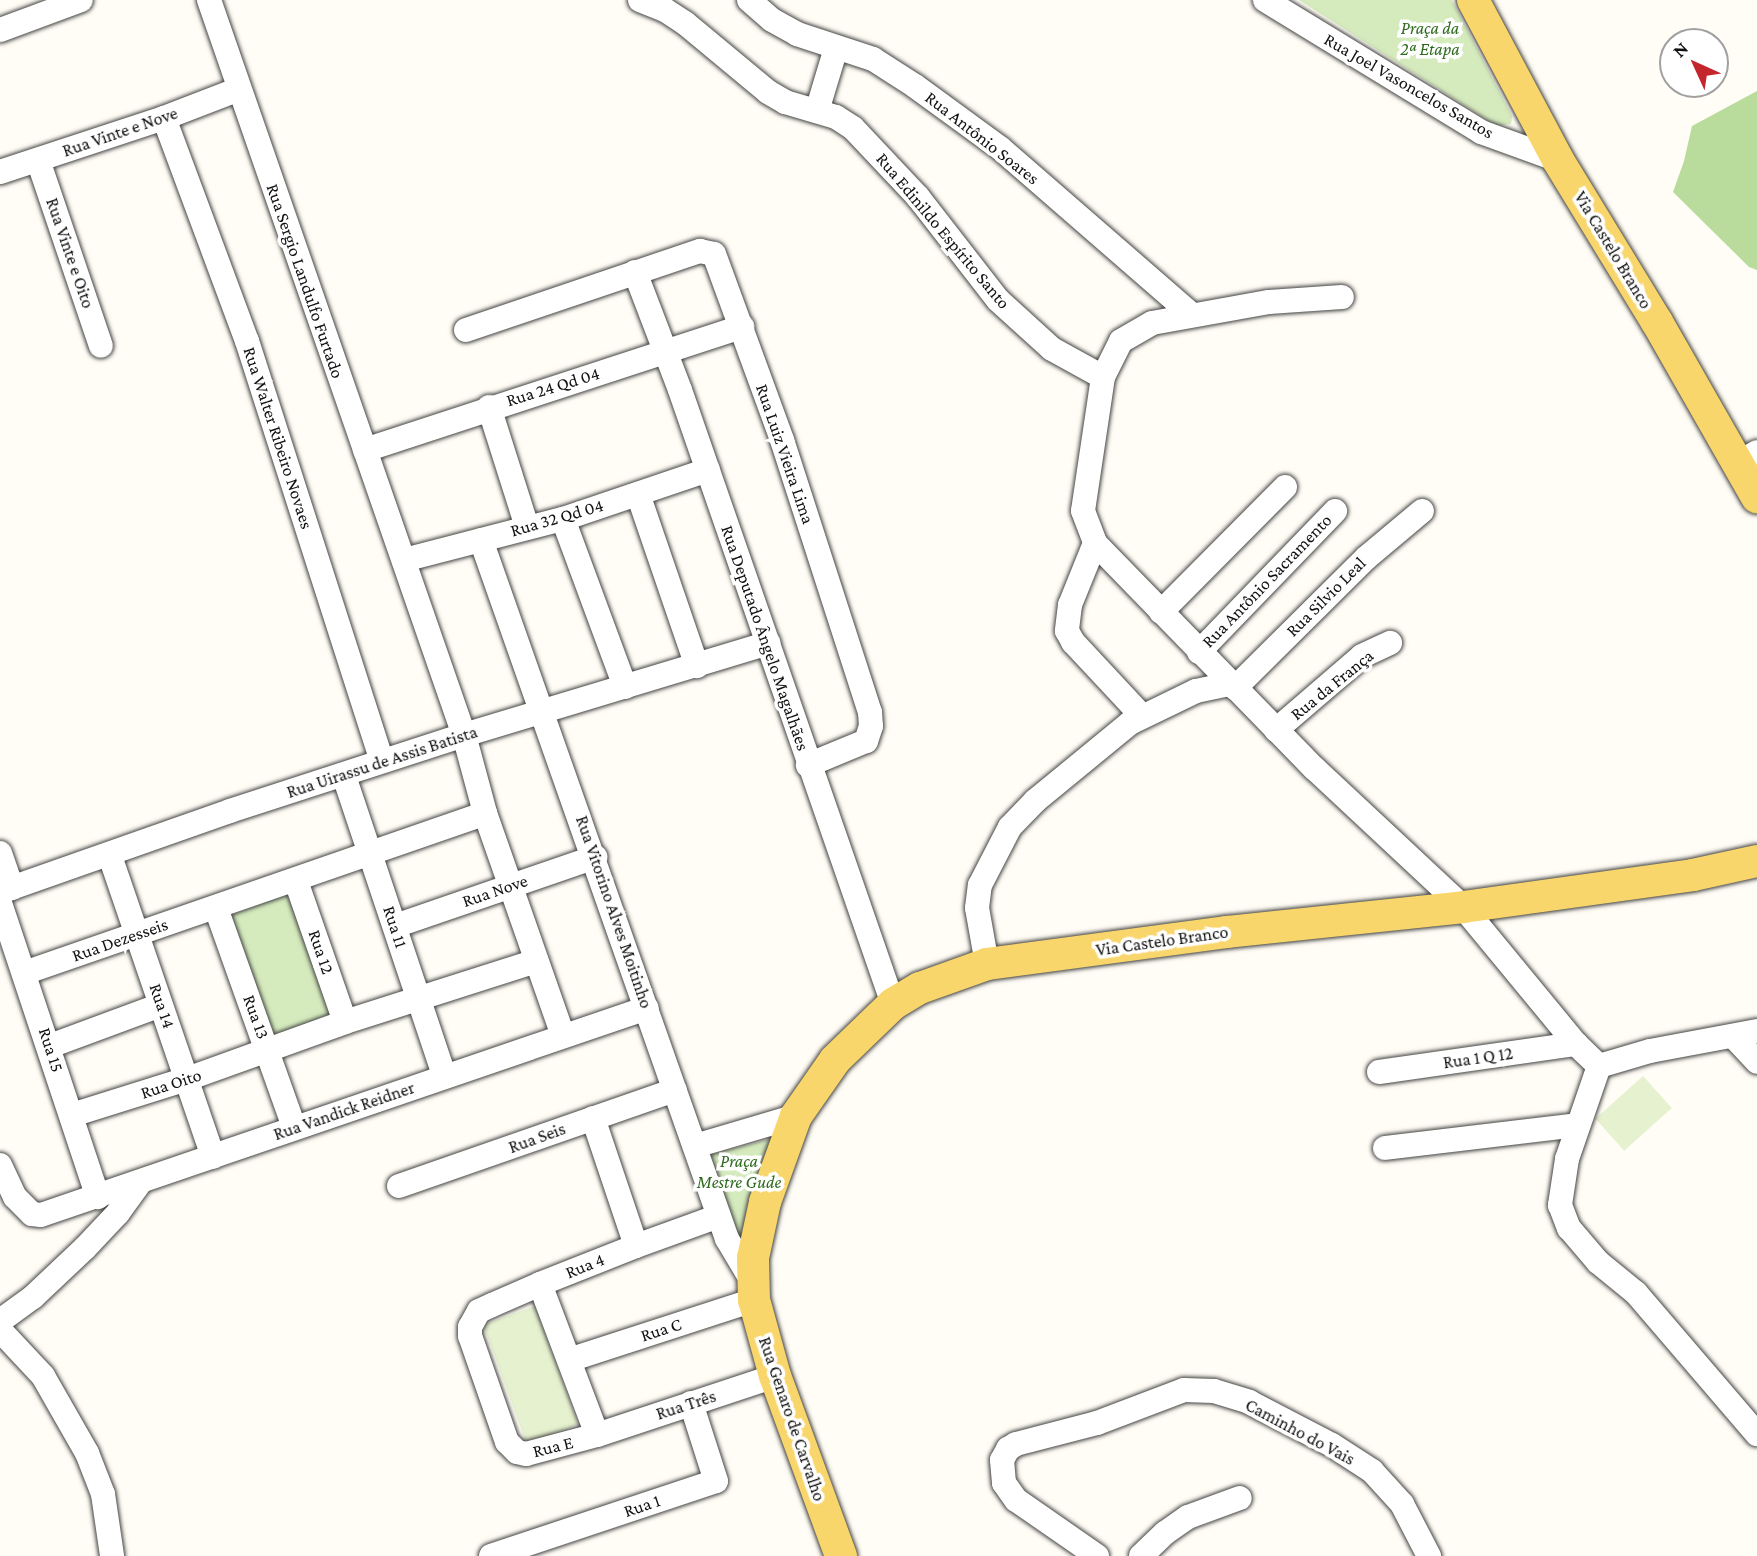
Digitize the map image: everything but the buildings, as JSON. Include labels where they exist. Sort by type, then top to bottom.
[{"type":"main road","name":"Via Castelo Branco","points":[[1473,0],[1558,160],[1657,322],[1747,458],[1757,496]]},
{"type":"main road","name":"Via Castelo Branco","points":[[753,1291],[765,1202],[796,1116],[835,1060],[893,1004],[920,988],[987,964],[1227,932],[1463,907],[1693,874],[1757,861]]},
{"type":"main road","name":"Rua Genaro de Carvalho","points":[[753,1291],[775,1376],[841,1556]]},
{"type":"street","points":[[0,30],[81,0]]},
{"type":"street","name":"Rua Sergio Landulfo Furtado","points":[[209,0],[464,735],[485,813],[563,1036]]},
{"type":"street","name":"Rua Edinildo Espírito Santo","points":[[640,0],[685,23],[768,92],[785,102],[836,117],[870,144],[925,206],[998,300],[1069,361],[1103,377]]},
{"type":"street","name":"Rua Antônio Soares","points":[[749,0],[772,20],[797,34],[873,59],[1000,148],[1191,314]]},
{"type":"street","name":"Rua Joel Vasoncelos Santos","points":[[1265,0],[1481,132],[1558,160]]},
{"type":"street","points":[[817,111],[836,48]]},
{"type":"street","name":"Rua Vinte e Nove","points":[[0,172],[164,118],[239,89]]},
{"type":"street","name":"Rua Walter Ribeiro Novaes","points":[[164,118],[247,341],[383,761]]},
{"type":"street","name":"Rua Vinte e Oito","points":[[38,160],[101,346]]},
{"type":"street","name":"Rua Luiz Vieira Lima","points":[[635,272],[701,251],[711,251],[717,259],[742,327],[870,712],[869,736],[859,746],[808,765]]},
{"type":"street","points":[[466,330],[635,272]]},
{"type":"street","name":"Rua Deputado Ângelo Magalhães","points":[[635,272],[708,470],[893,1004]]},
{"type":"street","points":[[1342,297],[1269,302],[1191,314],[1135,330],[1121,341],[1103,377],[1083,512],[1095,543],[1276,730],[1463,907],[1576,1044],[1599,1066]]},
{"type":"street","name":"Rua 24 Qd 04","points":[[365,450],[489,407],[742,327]]},
{"type":"street","points":[[489,407],[527,527]]},
{"type":"street","name":"Rua 32 Qd 04","points":[[404,560],[563,519],[708,470]]},
{"type":"street","points":[[1161,612],[1285,487]]},
{"type":"street","points":[[638,494],[697,666]]},
{"type":"street","name":"Rua Antônio Sacramento","points":[[1199,652],[1335,510]]},
{"type":"street","name":"Rua Silvio Leal","points":[[1232,686],[1366,558],[1422,511]]},
{"type":"street","points":[[563,519],[625,687]]},
{"type":"street","name":"Rua Vitorino Alves Moitinho","points":[[481,540],[595,857],[727,1239],[753,1291]]},
{"type":"street","points":[[1095,543],[1070,605],[1068,631],[1073,642],[1142,716]]},
{"type":"street","name":"Rua Uirassu de Assis Batista","points":[[4,895],[230,811],[464,735],[768,643]]},
{"type":"street","name":"Rua da França","points":[[1276,730],[1362,656],[1390,643]]},
{"type":"street","points":[[987,964],[977,908],[980,886],[1010,827],[1035,801],[1142,716],[1196,691],[1232,686]]},
{"type":"street","name":"Rua 11","points":[[344,776],[445,1077]]},
{"type":"street","points":[[296,881],[485,813]]},
{"type":"street","name":"Rua 15","points":[[0,853],[4,895],[24,973],[98,1198]]},
{"type":"street","name":"Rua 14","points":[[110,856],[213,1157]]},
{"type":"street","name":"Rua Nove","points":[[395,926],[595,857]]},
{"type":"street","name":"Rua Dezesseis","points":[[24,973],[296,881]]},
{"type":"street","name":"Rua 12","points":[[296,881],[345,1022]]},
{"type":"street","name":"Rua 13","points":[[216,908],[294,1127]]},
{"type":"street","points":[[345,1022],[537,961]]},
{"type":"street","points":[[50,1046],[161,1005]]},
{"type":"street","name":"Rua Vandick Reidner","points":[[0,1165],[15,1197],[32,1214],[41,1215],[98,1198],[294,1127],[647,1008]]},
{"type":"street","name":"Rua Oito","points":[[72,1115],[187,1079],[345,1022]]},
{"type":"street","points":[[1599,1066],[1650,1051],[1745,1034],[1757,1062]]},
{"type":"street","name":"Rua 1 Q 12","points":[[1380,1072],[1576,1044]]},
{"type":"street","points":[[1599,1066],[1567,1159],[1560,1205],[1569,1228],[1598,1262],[1636,1293],[1757,1434]]},
{"type":"street","name":"Rua Seis","points":[[399,1186],[675,1090]]},
{"type":"street","points":[[695,1146],[796,1116]]},
{"type":"street","points":[[593,1118],[636,1245]]},
{"type":"street","points":[[1385,1148],[1578,1125]]},
{"type":"street","points":[[0,1321],[33,1297],[85,1248],[118,1213],[140,1182]]},
{"type":"street","name":"Rua 4","points":[[470,1336],[470,1327],[479,1311],[636,1245],[719,1216]]},
{"type":"street","name":"Rua E","points":[[470,1336],[511,1448],[517,1452],[536,1452],[597,1435],[540,1284]]},
{"type":"street","name":"Rua C","points":[[569,1360],[753,1291]]},
{"type":"street","points":[[0,1330],[43,1376],[87,1454],[103,1494],[111,1556]]},
{"type":"street","name":"Rua Três","points":[[597,1435],[775,1376]]},
{"type":"street","name":"Caminho do Vais","points":[[1097,1556],[1016,1500],[1001,1473],[1002,1460],[1008,1449],[1097,1423],[1184,1390],[1214,1391],[1249,1402],[1372,1471],[1402,1504],[1429,1556]]},
{"type":"street","name":"Rua 1","points":[[491,1556],[716,1481],[691,1403]]},
{"type":"street","points":[[1141,1556],[1159,1538],[1188,1517],[1240,1498]]},
{"type":"green space","name":"Praça da 2ª Etapa","points":[[1299,0],[1452,0],[1512,116],[1511,124],[1497,126]]},
{"type":"green space","points":[[1757,91],[1757,270],[1749,267],[1673,192],[1692,126]]},
{"type":"green space","points":[[291,893],[336,1018],[274,1041],[229,916]]},
{"type":"green space","points":[[1643,1076],[1672,1108],[1624,1151],[1595,1119]]},
{"type":"green space","name":"Praça Mestre Gude","points":[[775,1138],[740,1239],[708,1155]]},
{"type":"green space","points":[[535,1306],[578,1424],[526,1443],[483,1325]]}]
